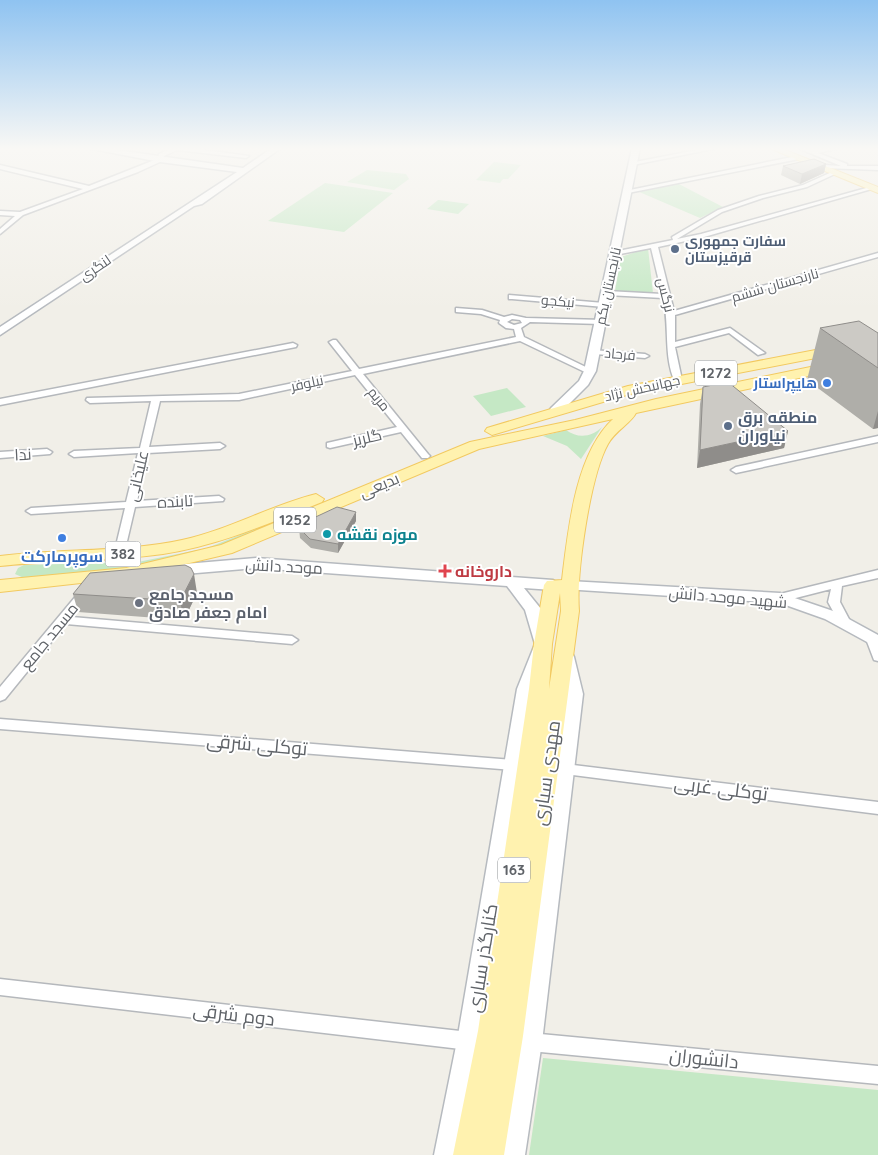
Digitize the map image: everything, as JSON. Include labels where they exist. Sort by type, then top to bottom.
[{"type":"main road","points":[[191,204],[199,202]]},
{"type":"main road","name":"نارنجستان یکم","points":[[555,411],[584,383],[590,371],[626,202]]},
{"type":"main road","name":"لنگری","points":[[0,332],[191,204]]},
{"type":"main road","name":"جهانبخش نژاد","points":[[555,411],[628,390],[878,342]]},
{"type":"main road","name":"جهانبخش نژاد","points":[[635,408],[878,357]]},
{"type":"main road","name":"بدیعی","points":[[126,573],[226,549],[475,445],[567,426],[635,408]]},
{"type":"main road","name":"مهدی سباری","points":[[468,1155],[492,1031],[539,689],[553,645],[570,612],[561,585],[594,457],[608,431],[618,420],[635,408]]},
{"type":"main road","name":"بدیعی","points":[[220,535],[426,456],[555,411]]},
{"type":"main road","name":"382","points":[[0,562],[119,554],[164,548],[220,535]]},
{"type":"main road","points":[[24,559],[12,566],[8,576],[17,581],[28,583]]},
{"type":"main road","name":"موحد دانش","points":[[0,586],[126,573],[256,563],[561,585]]},
{"type":"main road","points":[[512,582],[533,610],[553,645],[574,694],[530,1042],[512,1155]]},
{"type":"main road","name":"شهید موحد دانش","points":[[561,585],[780,598],[813,607],[844,621],[875,641]]},
{"type":"main road","name":"مهدی سباری","points":[[489,1155],[509,1036],[553,645]]},
{"type":"main road","name":"کنارگذر سباری","points":[[448,1155],[469,1041],[526,689],[553,645]]},
{"type":"street","points":[[0,232],[21,214],[52,202]]},
{"type":"street","points":[[670,240],[720,211],[747,202]]},
{"type":"street","points":[[615,253],[670,240],[702,236],[828,202]]},
{"type":"street","points":[[0,213],[21,214]]},
{"type":"street","name":"نرگس","points":[[654,244],[671,314],[671,346],[678,380]]},
{"type":"street","name":"نارنجستان ششم","points":[[671,314],[878,255]]},
{"type":"street","points":[[607,293],[666,296]]},
{"type":"street","name":"نیکجو","points":[[512,297],[604,305]]},
{"type":"street","points":[[459,310],[482,312],[504,319],[515,317],[524,320],[601,322]]},
{"type":"street","points":[[504,319],[503,322],[506,325],[517,327],[525,324],[524,320]]},
{"type":"street","points":[[517,327],[521,338],[590,371]]},
{"type":"street","points":[[671,346],[730,330],[762,353]]},
{"type":"street","name":"نیلوفر","points":[[90,400],[239,397],[521,338]]},
{"type":"street","name":"مریم","points":[[333,342],[426,456]]},
{"type":"street","points":[[0,402],[292,345]]},
{"type":"street","name":"فرجاد","points":[[595,352],[646,356]]},
{"type":"street","name":"علیخانی","points":[[119,554],[156,399]]},
{"type":"street","name":"گلریز","points":[[330,445],[403,429]]},
{"type":"street","points":[[736,470],[878,439]]},
{"type":"street","points":[[74,454],[220,446]]},
{"type":"street","name":"ندا","points":[[0,455],[47,452]]},
{"type":"street","name":"تابنده","points":[[31,511],[219,499]]},
{"type":"street","points":[[780,598],[878,574]]},
{"type":"street","name":"مسجد جامع","points":[[0,696],[99,576]]},
{"type":"street","points":[[837,585],[834,602],[844,621]]},
{"type":"street","points":[[62,620],[292,640]]},
{"type":"street","points":[[875,641],[878,657]]},
{"type":"street","name":"توکلی شرقی","points":[[0,724],[514,765]]},
{"type":"street","name":"توکلی غربی","points":[[565,769],[878,808]]},
{"type":"street","name":"دوم شرقی","points":[[0,987],[469,1041]]},
{"type":"street","name":"دانشوران","points":[[530,1042],[878,1075]]},
{"type":"green space","points":[[297,202],[382,202],[344,232],[268,221]]},
{"type":"green space","points":[[436,202],[469,204],[458,214],[427,209]]},
{"type":"green space","points":[[662,202],[713,202],[723,207],[700,218]]},
{"type":"green space","points":[[648,248],[653,293],[615,291],[621,257]]},
{"type":"green space","points":[[507,388],[526,407],[491,416],[473,396]]},
{"type":"green space","points":[[602,427],[581,459],[567,446],[543,436],[566,430],[575,435],[585,436],[594,433]]},
{"type":"green space","points":[[370,484],[227,546],[144,567],[24,578],[15,574],[18,568],[24,565],[138,562],[207,548]]},
{"type":"green space","points":[[543,1058],[878,1090],[878,1155],[529,1155]]},
{"type":"building","points":[[859,321],[878,333],[878,368],[820,328]]},
{"type":"building","points":[[728,382],[788,431],[700,450],[703,387]]},
{"type":"building","name":"موزه نقشه","points":[[337,507],[356,512],[338,544],[310,539],[299,528],[307,521]]},
{"type":"building","points":[[185,565],[191,568],[194,574],[180,601],[73,594],[90,573]]},
{"type":"place","name":"سفارت جمهوری قرقیزستان","points":[[675,249]]},
{"type":"place","name":"هایپراستار","points":[[827,383]]},
{"type":"place","name":"منطقه برق نیاوران","points":[[728,426]]},
{"type":"place","name":"موزه نقشه","points":[[327,534]]},
{"type":"place","name":"سوپرمارکت","points":[[62,538]]},
{"type":"place","name":"داروخانه","points":[[445,571]]},
{"type":"place","name":"مسجد جامع امام جعفر صادق","points":[[139,603]]}]
